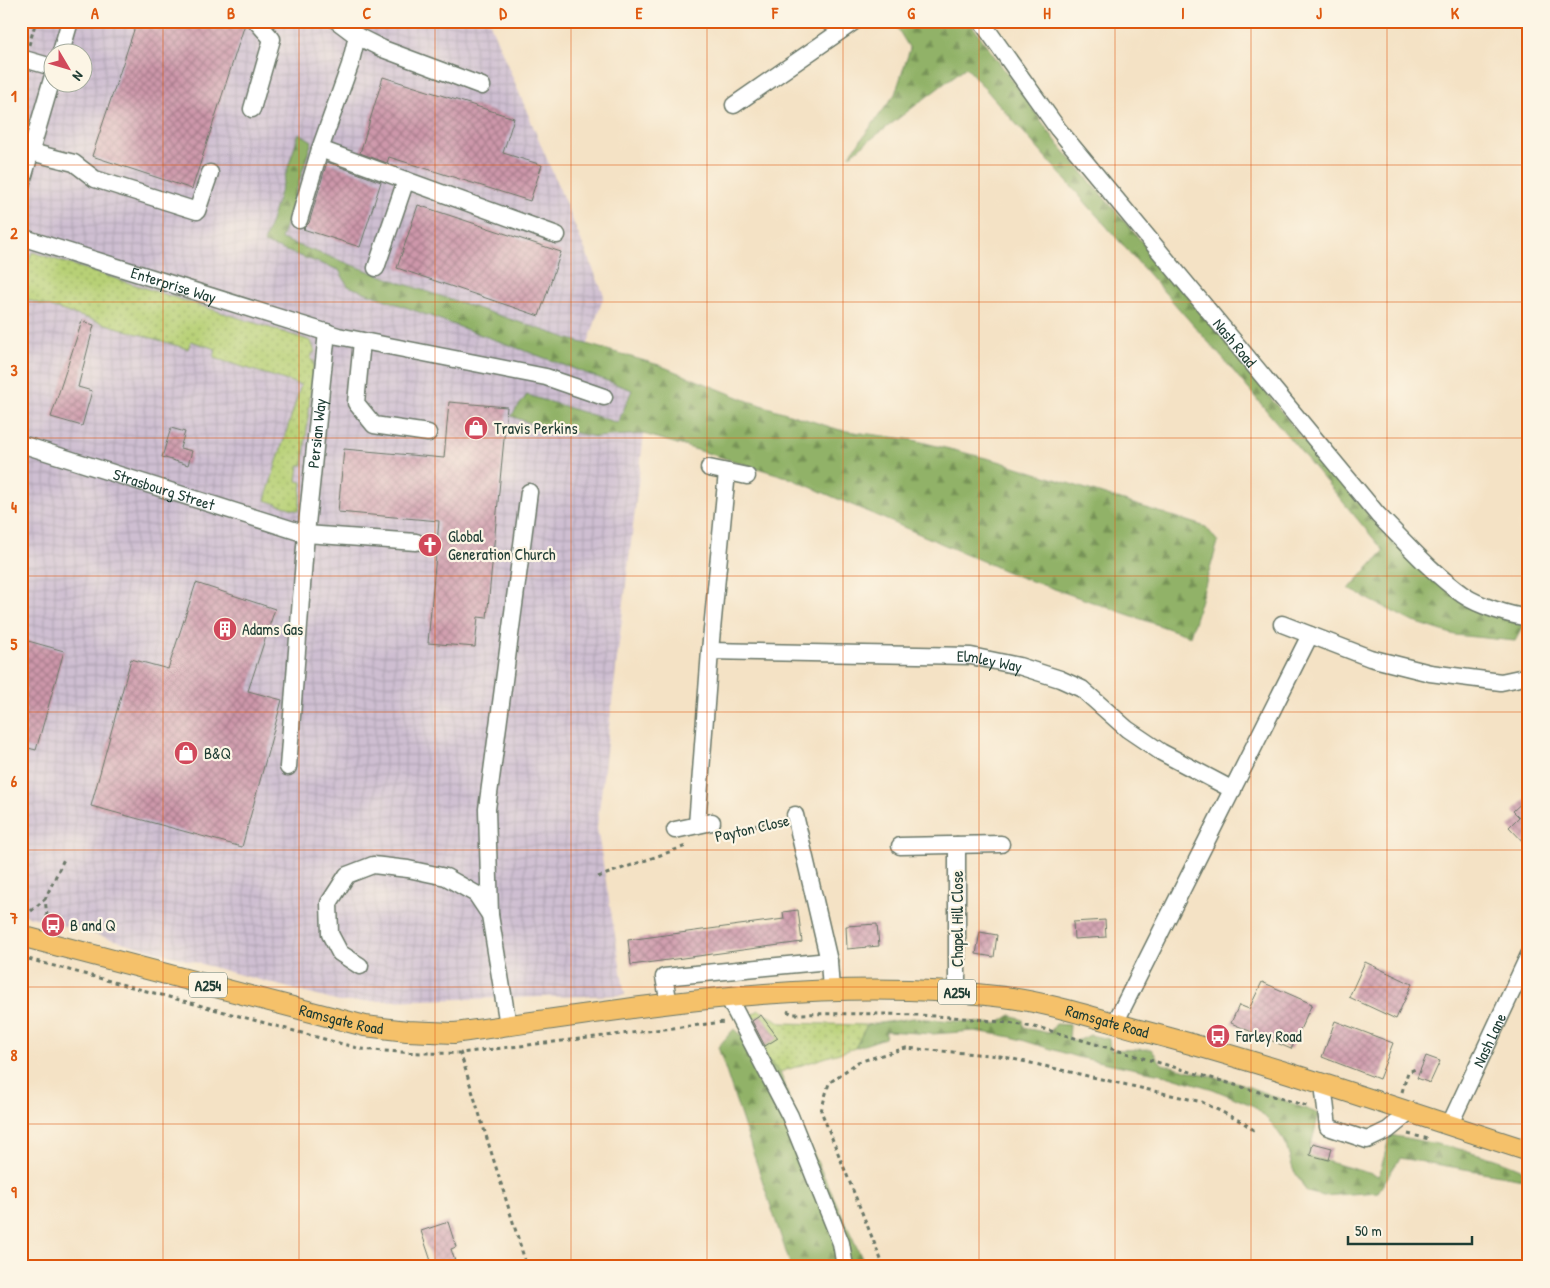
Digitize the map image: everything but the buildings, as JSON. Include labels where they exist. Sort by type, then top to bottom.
[{"type":"main road","name":"Ramsgate Road","points":[[21,936],[365,1026],[407,1031],[454,1033],[728,997],[831,990],[897,989],[1006,997],[1048,1005],[1190,1043],[1529,1151]]},
{"type":"street","points":[[64,42],[70,21]]},
{"type":"street","points":[[252,109],[272,39],[256,21]]},
{"type":"street","points":[[337,21],[357,36],[383,49],[482,86]]},
{"type":"street","points":[[734,105],[855,21]]},
{"type":"street","name":"Nash Road","points":[[981,21],[1058,129],[1378,515],[1423,560],[1464,596],[1510,615],[1529,618]]},
{"type":"street","points":[[299,220],[320,149],[350,65],[357,36]]},
{"type":"street","points":[[21,58],[42,64]]},
{"type":"street","points":[[21,185],[48,92]]},
{"type":"street","points":[[320,149],[557,235]]},
{"type":"street","points":[[31,152],[74,164],[95,179],[197,211],[210,173]]},
{"type":"street","points":[[376,268],[406,180]]},
{"type":"street","name":"Enterprise Way","points":[[21,237],[327,332],[362,341],[546,377],[604,397]]},
{"type":"street","name":"Persian Way","points":[[288,767],[306,534],[327,332]]},
{"type":"street","points":[[362,341],[356,403],[374,425],[428,433]]},
{"type":"street","name":"Strasbourg Street","points":[[21,444],[306,534],[416,542]]},
{"type":"street","points":[[709,468],[747,476]]},
{"type":"street","points":[[675,830],[710,827],[710,651],[727,472]]},
{"type":"street","points":[[508,1025],[490,915],[487,809],[529,492]]},
{"type":"street","points":[[1282,624],[1370,658],[1430,673],[1502,682],[1529,676]]},
{"type":"street","points":[[1115,1023],[1310,635]]},
{"type":"street","name":"Elmley Way","points":[[710,651],[972,656],[1019,666],[1060,679],[1082,689],[1127,729],[1161,752],[1233,790]]},
{"type":"street","name":"Payton Close","points":[[795,815],[829,961],[831,990]]},
{"type":"street","points":[[900,846],[1001,844]]},
{"type":"street","name":"Chapel Hill Close","points":[[957,845],[957,992]]},
{"type":"street","points":[[360,966],[340,953],[330,934],[329,903],[347,875],[373,865],[408,869],[446,877],[476,894],[490,915]]},
{"type":"street","name":"Nash Lane","points":[[1449,1126],[1529,955]]},
{"type":"street","points":[[669,1004],[664,978],[829,961]]},
{"type":"street","points":[[728,997],[790,1116],[841,1242],[845,1267]]},
{"type":"street","points":[[1322,1084],[1328,1127],[1367,1140],[1388,1130],[1403,1110]]},
{"type":"path","name":"Payton Close","points":[[710,827],[795,815]]},
{"type":"path","name":"Payton Close","points":[[598,877],[695,843]]},
{"type":"path","points":[[31,912],[45,900],[64,859]]},
{"type":"path","points":[[45,900],[47,916]]},
{"type":"path","points":[[21,957],[361,1049],[420,1054],[460,1053],[637,1033],[730,1021],[738,1015]]},
{"type":"path","points":[[785,1010],[793,1014],[898,1013],[1005,1021],[1044,1029],[1325,1111]]},
{"type":"path","points":[[454,1033],[527,1267]]},
{"type":"path","points":[[884,1267],[821,1111],[829,1083],[858,1062],[906,1048],[1000,1056],[1202,1102],[1256,1131]]},
{"type":"path","points":[[1403,1110],[1408,1072],[1418,1068]]},
{"type":"path","points":[[1388,1130],[1436,1141]]},
{"type":"shaded area","points":[[21,21],[489,21],[604,295],[584,356],[646,382],[644,434],[597,828],[625,995],[339,1002],[21,914]]},
{"type":"green space","points":[[893,21],[969,21],[1058,144],[1214,326],[1310,448],[1396,546],[1458,600],[1523,626],[1515,641],[1455,635],[1411,621],[1349,589],[1384,551],[1225,361],[966,67],[849,156],[895,94],[910,49]]},
{"type":"green space","points":[[299,133],[312,141],[281,239],[404,284],[576,341],[659,365],[748,401],[840,430],[913,440],[998,461],[1206,527],[1218,542],[1190,636],[1017,576],[787,477],[644,434],[596,437],[533,424],[511,416],[527,395],[618,423],[632,390],[348,286],[339,270],[264,243]]},
{"type":"green space","points":[[32,252],[311,341],[315,352],[312,354],[311,360],[314,361],[303,465],[299,465],[297,481],[302,482],[299,511],[265,500],[301,385],[214,358],[216,349],[191,341],[188,349],[21,298],[21,285]]},
{"type":"green space","points":[[759,1010],[782,1023],[867,1025],[855,1048],[780,1072],[767,1062],[739,1024]],"holes":[[[761,1015],[778,1038],[762,1048],[747,1023]]]},
{"type":"green space","points":[[1011,1015],[1023,1020],[1024,1028],[1049,1033],[1056,1024],[1070,1025],[1069,1040],[1080,1040],[1090,1035],[1109,1039],[1110,1050],[1151,1049],[1162,1064],[1239,1083],[1319,1114],[1308,1156],[1379,1176],[1390,1135],[1496,1159],[1529,1173],[1529,1180],[1400,1158],[1378,1192],[1323,1196],[1307,1192],[1293,1169],[1285,1142],[1274,1126],[1254,1106],[1213,1089],[1166,1075],[1077,1057],[1012,1037],[975,1031],[932,1034],[886,1031],[885,1038],[855,1048],[867,1025],[913,1018],[997,1024]]},
{"type":"green space","points":[[734,1029],[780,1072],[793,1110],[866,1267],[791,1267],[718,1047]]},
{"type":"place","name":"Travis Perkins","points":[[476,428]]},
{"type":"place","name":"Global Generation Church","points":[[430,545]]},
{"type":"place","name":"Adams Gas","points":[[225,629]]},
{"type":"place","name":"B&Q","points":[[186,753]]},
{"type":"place","name":"B and Q","points":[[53,925]]},
{"type":"place","name":"Farley Road","points":[[1218,1036]]}]
